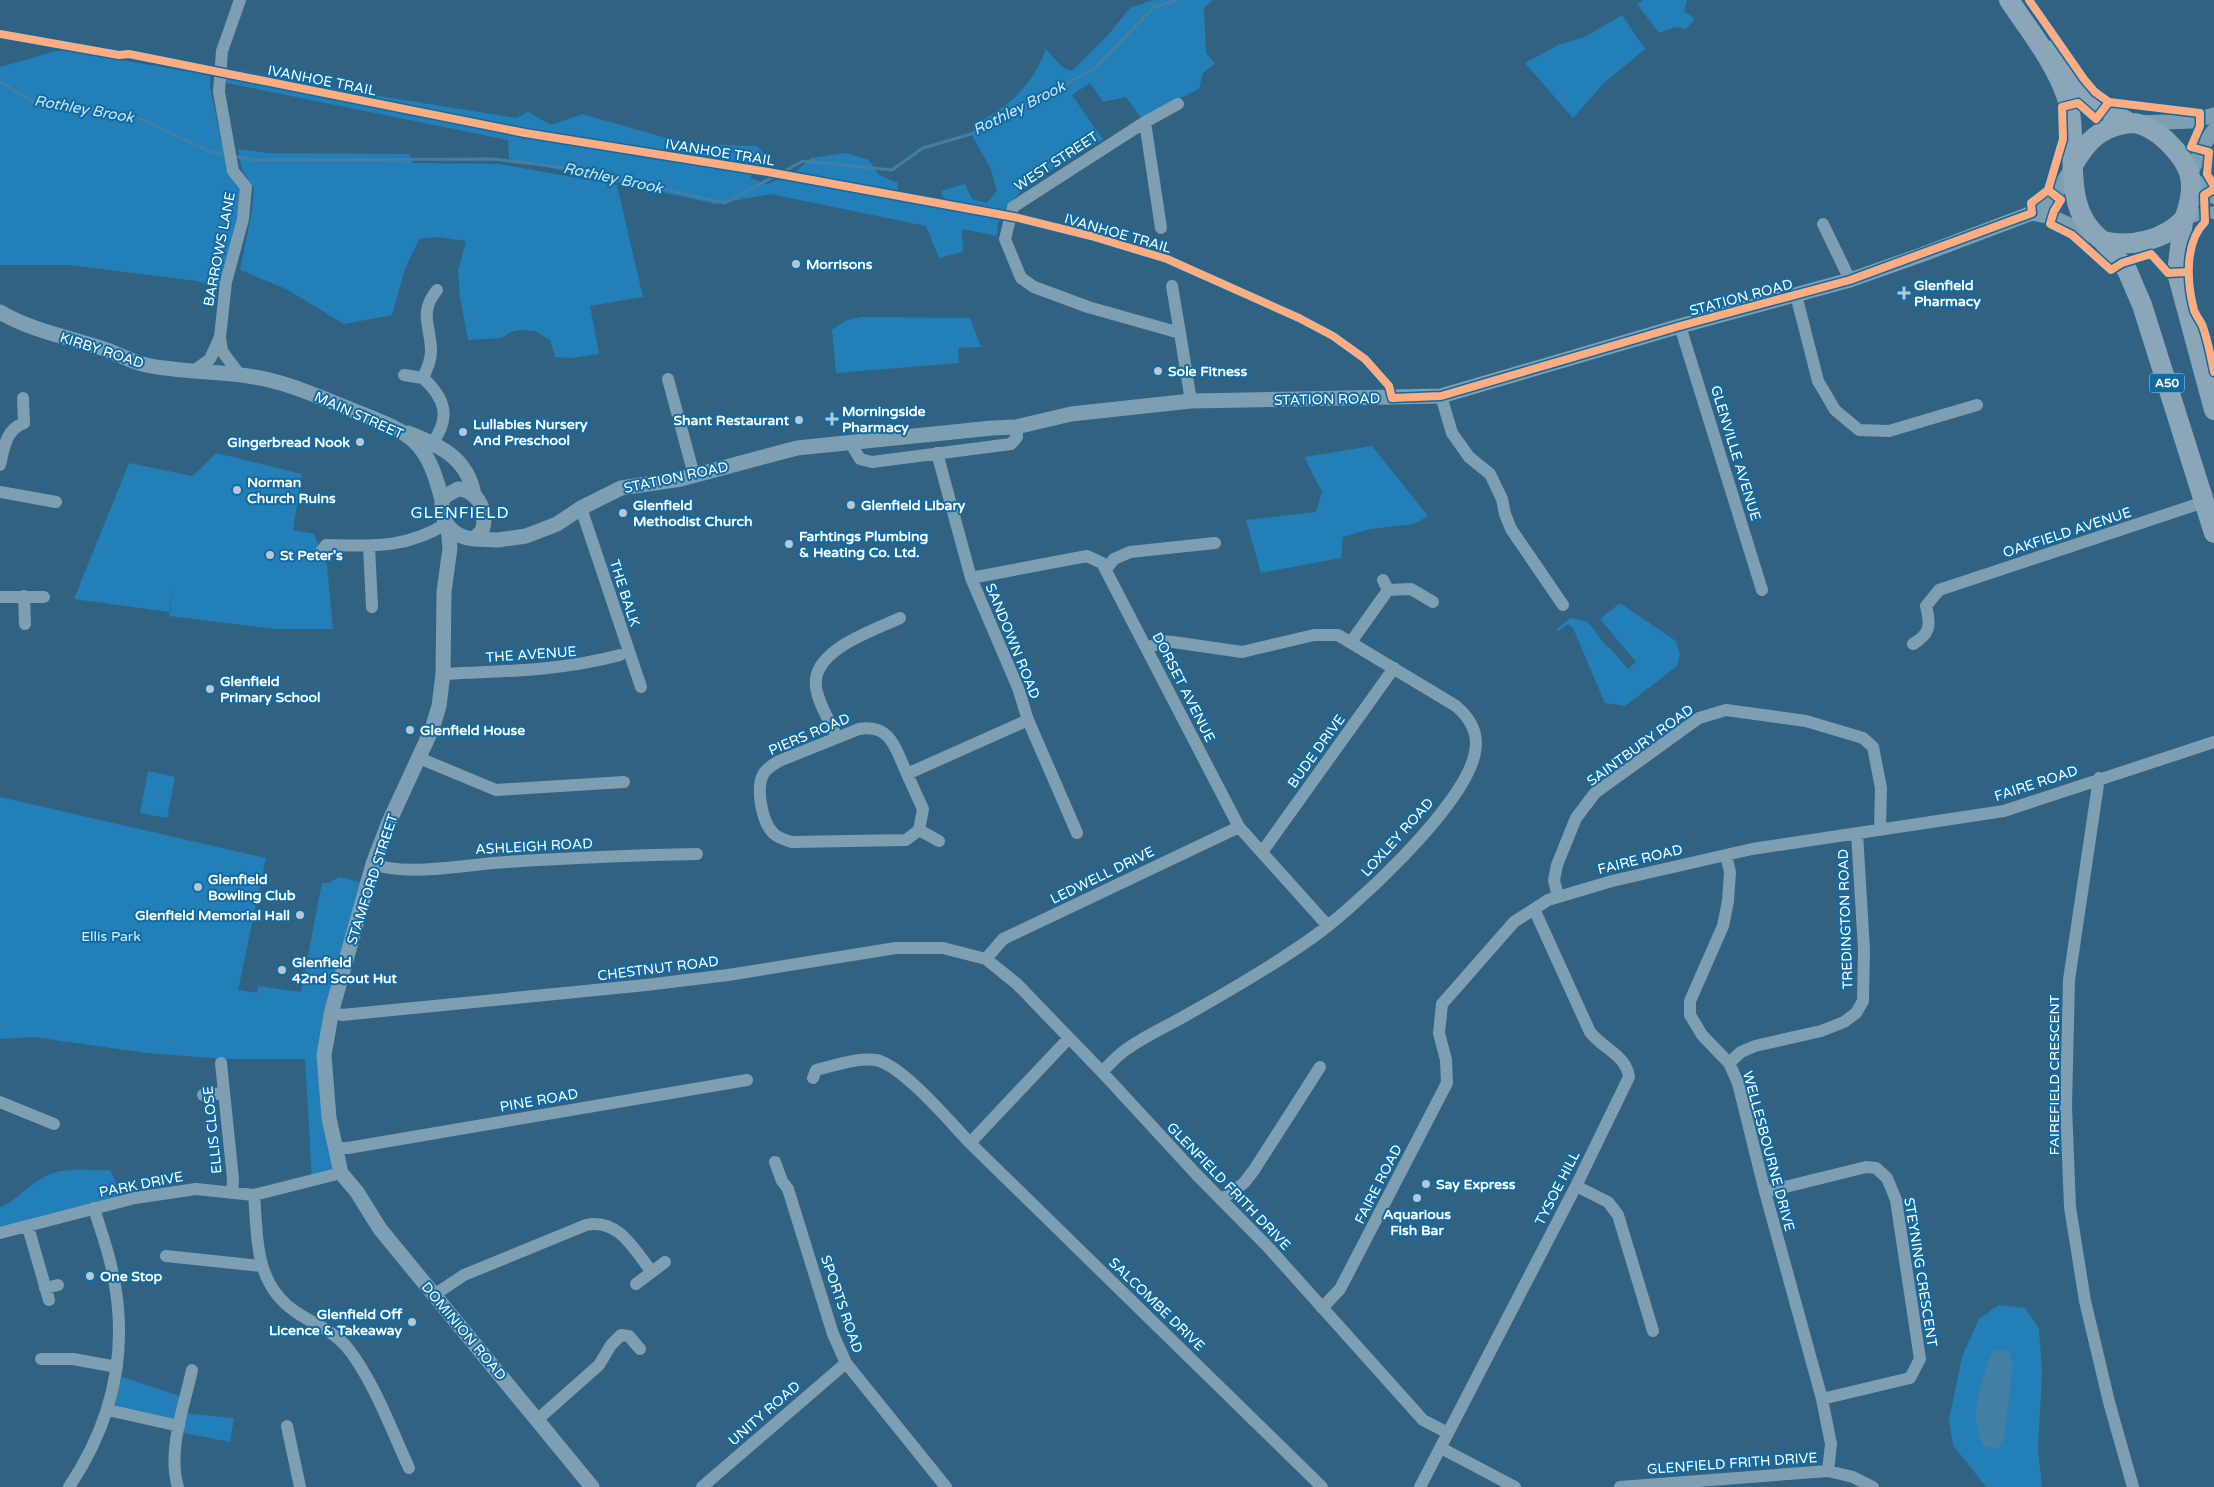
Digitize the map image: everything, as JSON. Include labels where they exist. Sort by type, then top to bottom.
[{"type":"highway","name":"A50","points":[[2009,0],[2040,46],[2065,92],[2074,133],[2072,166],[2075,196],[2082,214],[2127,270],[2142,305],[2214,533]]},
{"type":"highway","points":[[2022,0],[2078,84],[2094,103],[2131,123],[2147,128],[2172,145],[2181,156],[2190,176]]},
{"type":"highway","points":[[2072,166],[2082,150],[2103,131],[2131,123]]},
{"type":"highway","name":"A50","points":[[2190,176],[2190,198],[2184,220],[2177,273],[2214,410]]},
{"type":"highway","points":[[2102,241],[2132,244],[2160,235],[2184,220]]},
{"type":"street","name":"BARROWS LANE","points":[[220,337],[226,282],[243,219],[246,187],[233,171],[219,92],[222,51],[240,0]]},
{"type":"street","name":"WEST STREET","points":[[1178,104],[1145,122],[1013,207],[1005,239],[1021,278],[1034,287],[1110,314],[1180,333]]},
{"type":"street","points":[[2131,123],[2192,121],[2214,115]]},
{"type":"street","points":[[1145,122],[1161,228]]},
{"type":"street","points":[[2214,130],[2204,144],[2190,176],[2203,184],[2214,198]]},
{"type":"street","name":"STATION ROAD","points":[[472,538],[508,538],[537,532],[557,524],[580,508],[621,488],[694,475],[797,448],[992,428],[1016,428],[1071,414],[1191,401],[1441,396],[1680,326],[1850,280],[2032,213],[2055,195],[2072,166]]},
{"type":"street","points":[[2184,220],[2208,212],[2214,213]]},
{"type":"street","points":[[2032,213],[2052,217],[2102,241]]},
{"type":"street","points":[[1823,224],[1850,280]]},
{"type":"street","points":[[1172,286],[1191,401]]},
{"type":"street","points":[[423,378],[430,363],[431,350],[426,316],[428,305],[437,290]]},
{"type":"street","points":[[1796,294],[1818,382],[1835,410],[1859,430],[1889,431],[1977,405]]},
{"type":"street","name":"KIRBY ROAD","points":[[0,312],[32,329],[108,351],[136,362],[160,368],[239,374]]},
{"type":"street","name":"GLENVILLE AVENUE","points":[[1680,326],[1762,590]]},
{"type":"street","points":[[195,370],[210,359],[220,337]]},
{"type":"street","points":[[220,337],[222,351],[239,374]]},
{"type":"street","name":"MAIN STREET","points":[[239,374],[291,385],[400,430],[417,444],[435,472],[442,500]]},
{"type":"street","points":[[404,375],[423,378],[436,392],[443,407],[441,431],[433,442],[431,454],[435,472]]},
{"type":"street","points":[[668,378],[694,475]]},
{"type":"street","points":[[1441,396],[1452,434],[1469,457],[1490,474],[1502,499],[1511,529],[1563,606]]},
{"type":"street","points":[[0,465],[8,436],[16,426],[24,423],[23,398]]},
{"type":"street","points":[[854,442],[857,455],[865,462],[1011,444],[1017,437],[1016,428]]},
{"type":"street","points":[[400,430],[433,442],[447,451],[463,466],[474,495],[479,501],[484,524],[482,531],[459,547],[449,560]]},
{"type":"street","name":"SANDOWN ROAD","points":[[937,454],[971,578],[1018,688],[1028,720],[1078,833]]},
{"type":"street","points":[[472,538],[457,534],[447,525],[441,509],[442,500],[447,494],[458,489],[464,489],[474,495]]},
{"type":"street","points":[[0,492],[56,502]]},
{"type":"street","name":"OAKFIELD AVENUE","points":[[1913,644],[1926,634],[1929,625],[1926,606],[1939,590],[2204,502]]},
{"type":"street","name":"THE BALK","points":[[580,508],[641,688]]},
{"type":"street","points":[[484,524],[497,534],[508,538]]},
{"type":"street","points":[[318,556],[326,545],[369,547],[402,543],[426,536],[447,525]]},
{"type":"street","name":"STAMFORD STREET","points":[[341,1173],[325,1088],[324,1055],[331,1012],[374,864],[389,822],[419,758],[439,706],[443,674],[444,604],[449,560],[447,525]]},
{"type":"street","points":[[971,578],[1087,556],[1098,559],[1107,568],[1114,559],[1130,552],[1215,543]]},
{"type":"street","points":[[369,547],[372,608]]},
{"type":"street","name":"DORSET AVENUE","points":[[1107,568],[1239,827],[1328,926]]},
{"type":"street","points":[[1350,642],[1385,585],[1410,589],[1434,602]]},
{"type":"street","points":[[24,596],[24,624]]},
{"type":"street","points":[[0,597],[44,597]]},
{"type":"street","points":[[837,737],[816,688],[816,676],[822,662],[832,651],[900,618]]},
{"type":"street","name":"LOXLEY ROAD","points":[[1102,1072],[1124,1051],[1236,986],[1328,926],[1356,902],[1419,839],[1445,808],[1474,758],[1475,735],[1464,713],[1456,706],[1338,635],[1314,635],[1242,652],[1168,641],[1163,641],[1148,648]]},
{"type":"street","name":"THE AVENUE","points":[[443,674],[554,669],[583,665],[620,656]]},
{"type":"street","name":"BUDE DRIVE","points":[[1262,852],[1394,668]]},
{"type":"street","name":"SAINTBURY ROAD","points":[[1558,897],[1554,880],[1557,865],[1576,818],[1596,793],[1699,718],[1726,710],[1806,721],[1863,738],[1873,747],[1881,788],[1880,829]]},
{"type":"street","points":[[908,774],[1028,720]]},
{"type":"street","name":"PIERS ROAD","points":[[871,727],[882,730],[890,737],[923,809],[918,830],[906,840],[898,842],[792,842],[774,834],[766,820],[760,784],[763,774],[779,761],[837,737],[871,727]]},
{"type":"street","name":"FAIRE ROAD","points":[[1322,1308],[1340,1289],[1447,1082],[1446,1060],[1439,1033],[1442,1004],[1514,922],[1548,900],[1612,880],[1726,854],[1857,832],[2004,811],[2099,778],[2214,742]]},
{"type":"street","points":[[419,758],[496,790],[624,782]]},
{"type":"street","name":"FAIREFIELD CRESCENT","points":[[2099,778],[2069,980],[2066,1106],[2070,1198],[2085,1301],[2109,1402],[2133,1487]]},
{"type":"street","name":"LEDWELL DRIVE","points":[[986,960],[1004,939],[1239,827]]},
{"type":"street","points":[[918,830],[941,843]]},
{"type":"street","name":"TREDINGTON ROAD","points":[[1729,1063],[1741,1052],[1755,1046],[1821,1032],[1844,1022],[1856,1013],[1863,1001],[1864,950],[1857,832]]},
{"type":"street","name":"ASHLEIGH ROAD","points":[[374,864],[384,868],[407,870],[506,862],[697,854]]},
{"type":"street","name":"WELLESBOURNE DRIVE","points":[[1726,854],[1730,872],[1724,926],[1690,1001],[1690,1015],[1698,1028],[1729,1063],[1738,1083],[1765,1192],[1822,1399],[1832,1444],[1828,1471]]},
{"type":"street","name":"TYSOE HILL","points":[[1420,1487],[1576,1186],[1628,1077],[1627,1068],[1619,1056],[1599,1044],[1590,1032],[1534,909]]},
{"type":"street","name":"CHESTNUT ROAD","points":[[331,1012],[342,1015],[646,985],[738,973],[896,948],[943,948],[986,960]]},
{"type":"street","name":"GLENFIELD FRITH DRIVE","points":[[986,960],[1017,984],[1102,1072],[1322,1308],[1423,1420],[1448,1433]]},
{"type":"street","points":[[970,1142],[1069,1038]]},
{"type":"street","name":"SALCOMBE DRIVE","points":[[813,1078],[816,1070],[866,1060],[885,1063],[902,1074],[1322,1487]]},
{"type":"street","name":"ELLIS CLOSE","points":[[220,1063],[232,1193]]},
{"type":"street","points":[[1221,1200],[1244,1182],[1254,1170],[1320,1067]]},
{"type":"street","name":"PINE ROAD","points":[[335,1148],[348,1148],[747,1080]]},
{"type":"street","points":[[202,1095],[223,1093]]},
{"type":"street","points":[[0,1102],[54,1124]]},
{"type":"street","name":"SPORTS ROAD","points":[[775,1162],[782,1182],[788,1189],[833,1334],[846,1363],[946,1487]]},
{"type":"street","name":"STEYNING CRESCENT","points":[[1765,1192],[1866,1167],[1876,1168],[1887,1178],[1896,1200],[1920,1358],[1910,1378],[1822,1399]]},
{"type":"street","name":"PARK DRIVE","points":[[0,1233],[135,1198],[196,1189],[254,1195],[341,1173]]},
{"type":"street","name":"DOMINION ROAD","points":[[341,1173],[357,1192],[380,1229],[592,1487]]},
{"type":"street","points":[[1576,1186],[1608,1202],[1618,1215],[1653,1331]]},
{"type":"street","points":[[254,1195],[261,1266],[269,1285],[282,1301],[296,1312],[320,1324],[334,1335],[358,1361],[409,1468]]},
{"type":"street","points":[[69,1487],[91,1452],[108,1410],[117,1367],[119,1328],[117,1294],[112,1269],[94,1208]]},
{"type":"street","points":[[434,1295],[464,1275],[540,1243],[598,1222],[616,1229],[651,1271]]},
{"type":"street","points":[[28,1227],[51,1291]]},
{"type":"street","points":[[166,1256],[261,1266]]},
{"type":"street","points":[[636,1284],[665,1262]]},
{"type":"street","points":[[537,1420],[599,1365],[611,1345],[621,1335],[629,1336],[640,1349]]},
{"type":"street","points":[[41,1359],[73,1359],[117,1367]]},
{"type":"street","name":"UNITY ROAD","points":[[702,1487],[846,1363]]},
{"type":"street","points":[[178,1487],[173,1472],[179,1426],[192,1370]]},
{"type":"street","points":[[108,1410],[179,1426]]},
{"type":"street","points":[[287,1426],[300,1487]]},
{"type":"street","points":[[1441,1448],[1515,1487]]},
{"type":"street","name":"GLENFIELD FRITH DRIVE","points":[[1620,1487],[1828,1471],[1853,1477],[1873,1487]]},
{"type":"green space","points":[[1153,0],[1213,0],[1204,8],[1206,53],[1215,64],[1203,73],[1199,89],[1141,118],[1126,97],[1103,102],[1090,83],[1072,95],[1103,139],[1060,164],[1028,186],[1005,209],[997,227],[997,236],[962,229],[963,252],[939,258],[926,226],[771,194],[716,204],[509,159],[508,140],[222,82],[224,67],[336,89],[516,118],[528,112],[551,125],[582,114],[688,144],[757,146],[766,156],[769,167],[753,166],[751,178],[767,184],[794,173],[811,158],[846,153],[869,160],[879,175],[898,183],[897,201],[945,202],[941,191],[965,184],[972,199],[987,203],[997,191],[990,167],[971,134],[976,127],[1022,90],[1041,62],[1046,49],[1062,67],[1072,71],[1108,35],[1130,8]]},
{"type":"green space","points":[[1643,0],[1687,0],[1684,11],[1695,19],[1686,29],[1676,27],[1659,33],[1637,4]]},
{"type":"green space","points":[[1622,15],[1645,49],[1604,83],[1573,118],[1525,63],[1558,45],[1585,37]]},
{"type":"green space","points":[[60,50],[210,75],[210,87],[222,144],[241,189],[238,219],[220,289],[197,281],[70,265],[0,265],[0,67]]},
{"type":"green space","points":[[238,149],[269,153],[409,154],[413,163],[499,164],[617,185],[643,297],[590,306],[599,354],[571,358],[555,357],[550,340],[535,331],[521,330],[510,332],[502,338],[468,340],[460,297],[458,271],[466,241],[437,237],[419,239],[405,269],[392,315],[344,324],[286,289],[240,270],[252,211],[254,188],[242,170]]},
{"type":"green space","points":[[861,317],[970,318],[981,347],[958,348],[959,363],[836,373],[832,330],[845,321]]},
{"type":"green space","points":[[1372,446],[1428,516],[1414,524],[1370,529],[1343,537],[1341,558],[1261,573],[1246,520],[1316,512],[1322,492],[1304,457]]},
{"type":"green space","points":[[216,453],[302,474],[293,530],[314,534],[327,566],[333,629],[275,629],[169,616],[174,583],[169,612],[74,599],[129,463],[193,476]]},
{"type":"green space","points":[[1620,603],[1676,641],[1680,655],[1677,666],[1625,706],[1605,703],[1573,628],[1568,624],[1559,631],[1557,629],[1571,618],[1588,622],[1606,646],[1610,648],[1628,669],[1636,662],[1600,619]]},
{"type":"green space","points":[[148,771],[175,777],[167,818],[140,813]]},
{"type":"green space","name":"Ellis Park","points":[[0,797],[266,858],[238,990],[257,993],[258,986],[301,992],[322,883],[329,883],[339,877],[367,884],[324,1055],[341,1173],[312,1179],[305,1059],[224,1059],[147,1053],[33,1037],[0,1039]]},
{"type":"green space","points":[[110,1170],[125,1201],[0,1233],[0,1207],[11,1202],[42,1178],[63,1171]]},
{"type":"green space","points":[[1999,1305],[2025,1308],[2039,1329],[2042,1372],[2038,1450],[2042,1487],[1986,1487],[1953,1445],[1949,1420],[1962,1357],[1979,1319]]},
{"type":"green space","points":[[116,1375],[177,1395],[185,1401],[182,1413],[234,1418],[230,1442],[178,1432],[108,1410]]},
{"type":"shaded area","points":[[1994,1349],[2009,1352],[2013,1364],[2004,1439],[1997,1449],[1984,1446],[1979,1435],[1976,1410],[1981,1385]]},
{"type":"waterway","name":"Rothley Brook","points":[[233,156],[254,160],[493,159],[583,170],[725,203],[803,161],[892,170],[923,148],[971,134],[1094,69],[1154,7],[1177,0]]},
{"type":"waterway","name":"Rothley Brook","points":[[0,82],[32,101],[131,114],[211,152],[226,155]]},
{"type":"cycle path","points":[[2029,0],[2084,79],[2095,92],[2109,102],[2200,113],[2200,126],[2191,147],[2209,152],[2207,174],[2214,186]]},
{"type":"cycle path","name":"IVANHOE TRAIL","points":[[0,34],[119,55],[129,54],[525,133],[768,172],[1014,217],[1091,236],[1167,259],[1299,318],[1333,336],[1365,359],[1389,386],[1392,398],[1441,396],[1680,326],[1850,280],[2032,213],[2031,203],[2048,190],[2061,200],[2054,211],[2050,224],[2072,235],[2111,270],[2122,263],[2151,254],[2168,273],[2188,272]]},
{"type":"cycle path","points":[[2048,190],[2063,139],[2062,107],[2078,103],[2096,119],[2109,102]]},
{"type":"cycle path","points":[[2214,189],[2204,195],[2205,222],[2193,241],[2189,264],[2190,288],[2194,310],[2205,332],[2214,372]]},
{"type":"place","name":"Morrisons","points":[[796,264]]},
{"type":"place","name":"Glenfield Pharmacy","points":[[1904,293]]},
{"type":"place","name":"Sole Fitness","points":[[1158,371]]},
{"type":"place","name":"Morningside Pharmacy","points":[[832,419]]},
{"type":"place","name":"Shant Restaurant","points":[[799,420]]},
{"type":"place","name":"Lullabies Nursery And Preschool","points":[[463,432]]},
{"type":"place","name":"Gingerbread Nook","points":[[360,442]]},
{"type":"place","name":"Norman Church Ruins","points":[[237,490]]},
{"type":"place","name":"Glenfield Libary","points":[[851,505]]},
{"type":"place","name":"Glenfield Methodist Church","points":[[623,513]]},
{"type":"place","name":"Farhtings Plumbing & Heating Co. Ltd.","points":[[789,544]]},
{"type":"place","name":"St Peter's","points":[[270,555]]},
{"type":"place","name":"Glenfield Primary School","points":[[210,689]]},
{"type":"place","name":"Glenfield House","points":[[410,730]]},
{"type":"place","name":"Glenfield Bowling Club","points":[[198,887]]},
{"type":"place","name":"Glenfield Memorial Hall","points":[[300,915]]},
{"type":"place","name":"Glenfield 42nd Scout Hut","points":[[282,970]]},
{"type":"place","name":"Say Express","points":[[1426,1184]]},
{"type":"place","name":"Aquarious Fish Bar","points":[[1417,1198]]},
{"type":"place","name":"One Stop","points":[[90,1276]]},
{"type":"place","name":"Glenfield Off Licence & Takeaway","points":[[412,1322]]},
{"type":"district","name":"GLENFIELD","points":[[460,512]]}]
